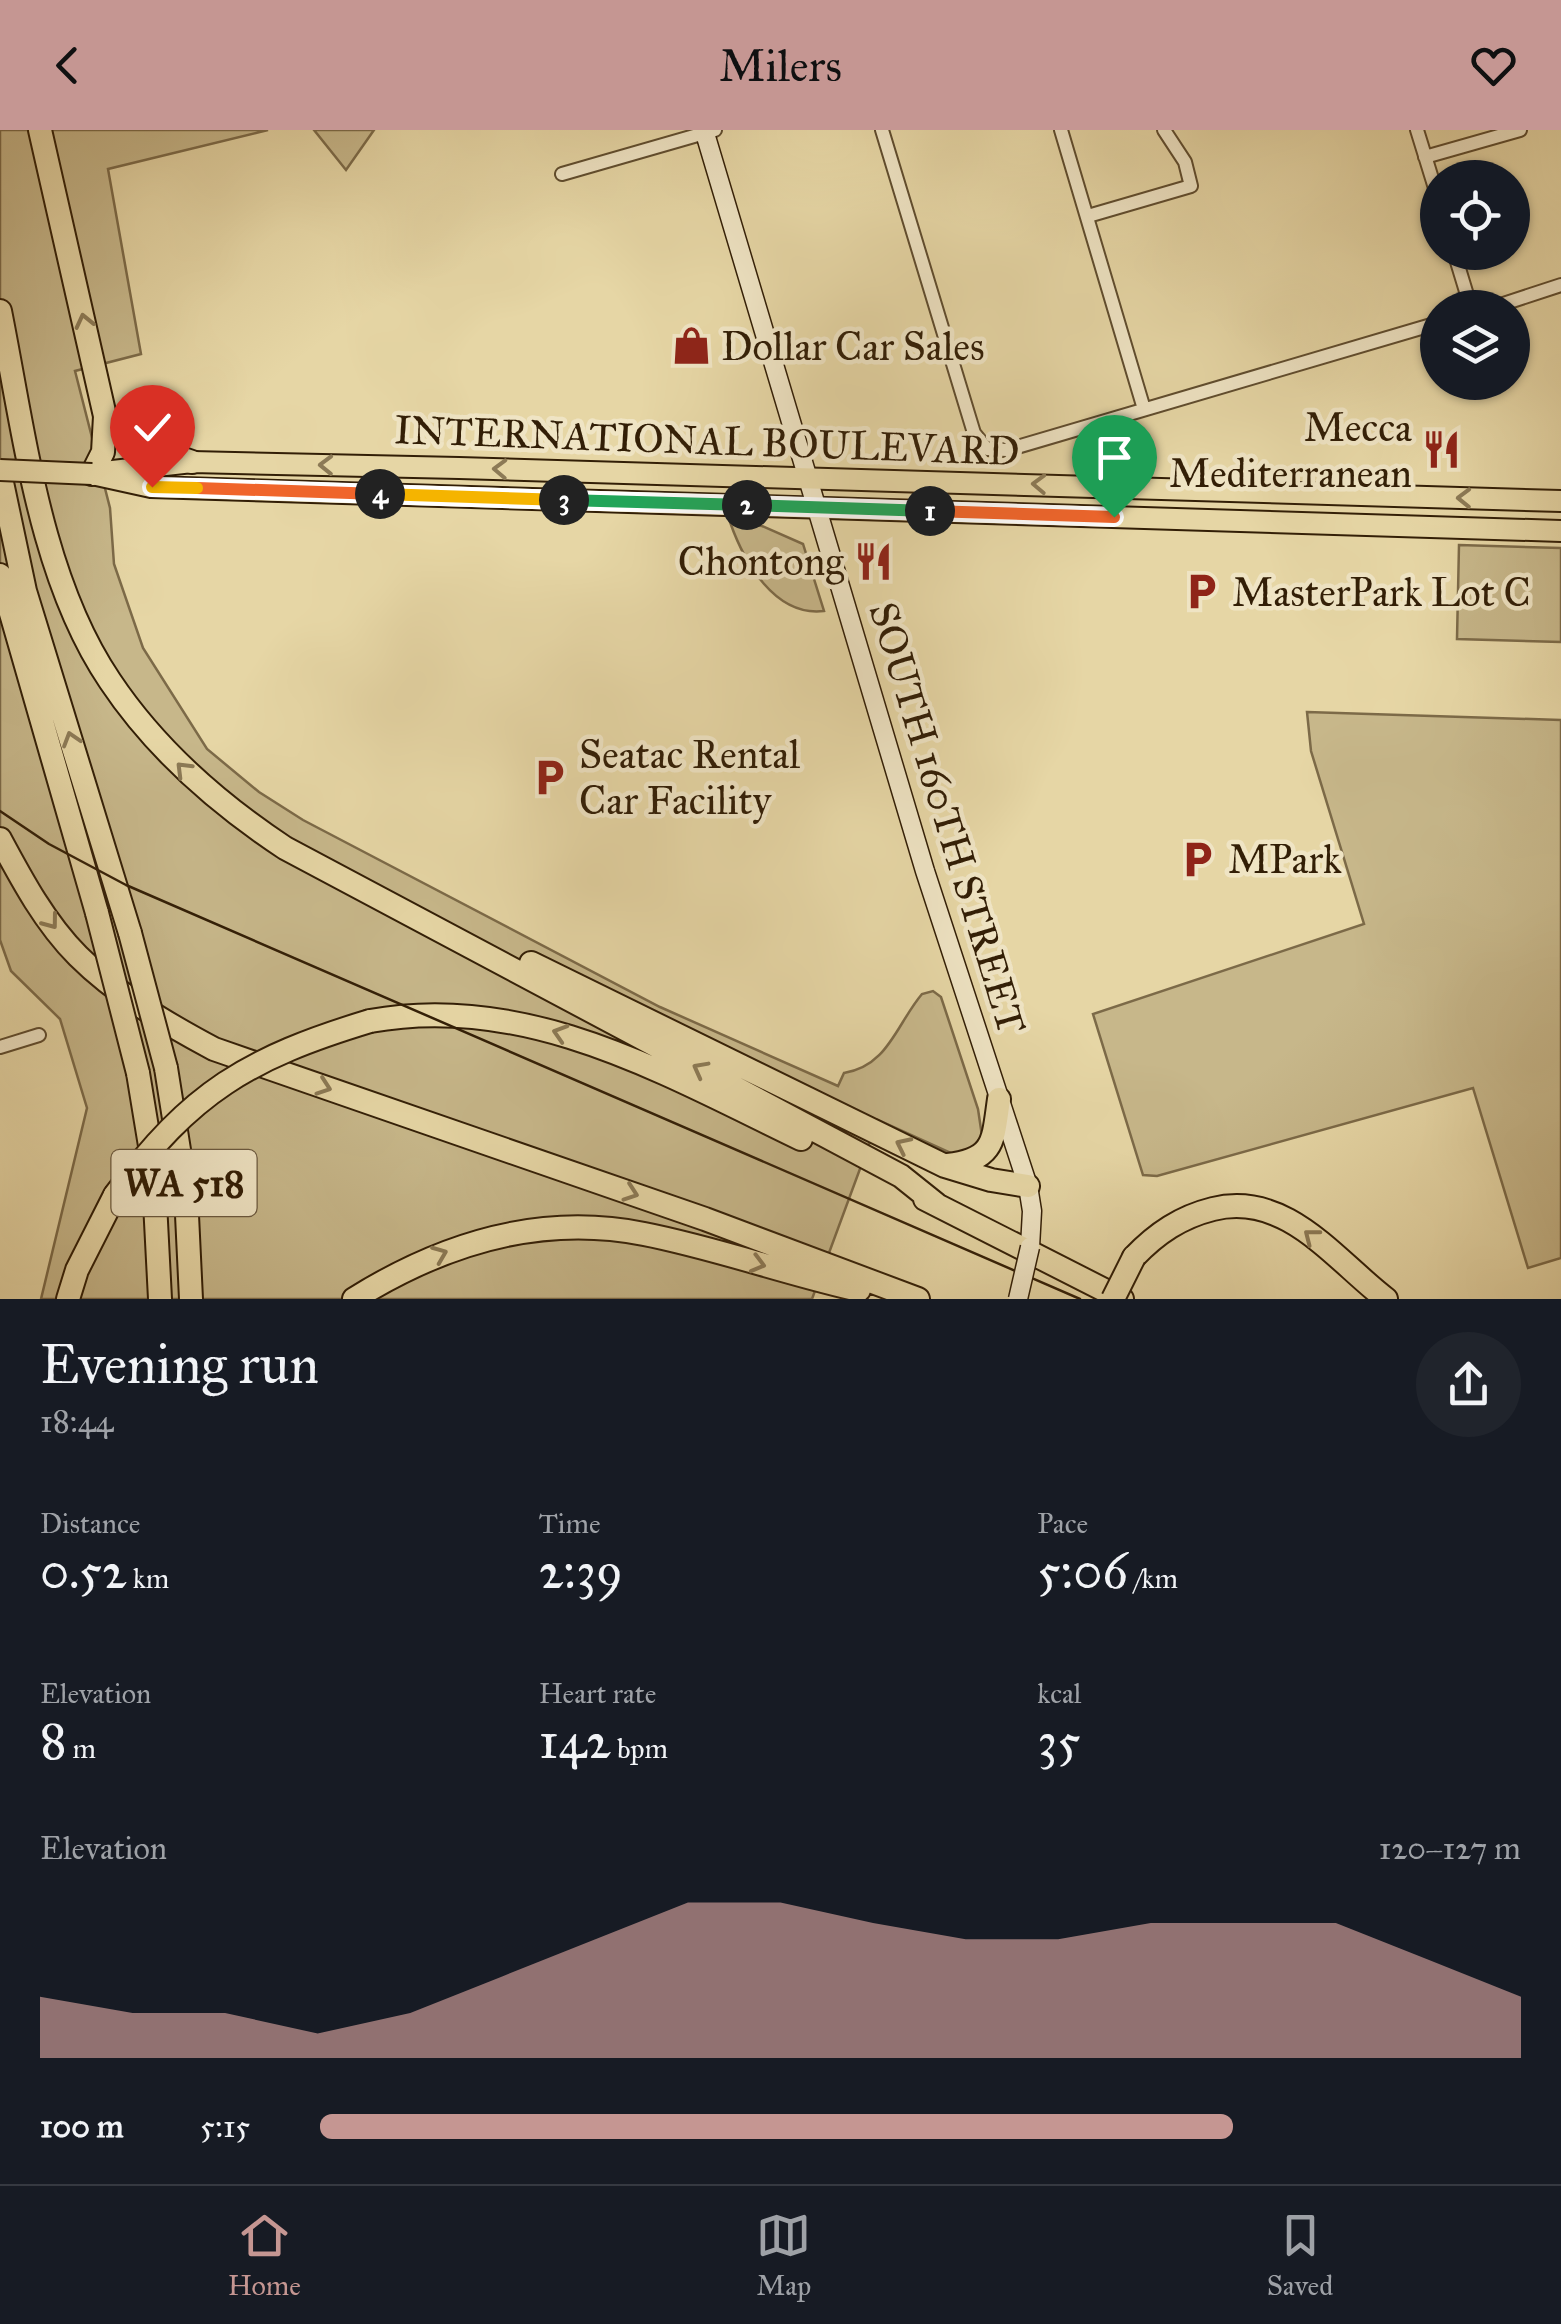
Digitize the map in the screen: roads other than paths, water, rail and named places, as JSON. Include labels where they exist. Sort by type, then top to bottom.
[{"type":"highway","points":[[40,130],[105,416],[103,452],[92,474]]},
{"type":"highway","points":[[0,311],[44,526],[80,622],[108,680],[170,756],[218,800],[286,848],[901,1176],[936,1204]]},
{"type":"highway","points":[[105,416],[137,443],[192,462]]},
{"type":"highway","name":"WA 518","points":[[0,472],[25,591],[130,932],[166,1068],[186,1194],[190,1299]]},
{"type":"highway","name":"WA 518","points":[[0,575],[97,913],[138,1074],[153,1164],[160,1299]]},
{"type":"highway","points":[[0,839],[47,918],[79,957],[175,1028],[214,1049],[705,1220],[918,1299]]},
{"type":"highway","points":[[338,876],[401,898],[945,1166],[1028,1186]]},
{"type":"highway","points":[[68,1299],[85,1253],[115,1195],[147,1151],[193,1105],[221,1085],[300,1042],[370,1021],[402,1016],[511,1020],[555,1031],[672,1078],[936,1204],[1122,1299]]},
{"type":"highway","points":[[945,1166],[971,1162],[987,1152],[1000,1100]]},
{"type":"highway","points":[[1113,1299],[1134,1257],[1155,1236],[1199,1212],[1248,1205],[1289,1219],[1386,1299]]},
{"type":"highway","points":[[354,1299],[398,1272],[450,1249],[550,1229],[592,1228],[643,1234],[900,1299]]},
{"type":"main road","name":"SOUTH 160TH STREET","points":[[708,131],[815,507],[925,871],[1028,1186],[1033,1231],[1018,1299]]},
{"type":"main road","name":"INTERNATIONAL BOULEVARD","points":[[0,472],[92,474],[192,462],[845,482],[949,480],[1561,501]]},
{"type":"main road","name":"INTERNATIONAL BOULEVARD","points":[[92,474],[152,487],[1561,531]]},
{"type":"street","points":[[882,130],[979,442],[987,449],[1007,450],[1420,329]]},
{"type":"street","points":[[1061,130],[1144,408]]},
{"type":"street","points":[[1088,216],[1191,186],[1185,162],[1164,130]]},
{"type":"street","points":[[1416,130],[1425,158],[1520,130]]},
{"type":"street","points":[[562,174],[708,131]]},
{"type":"street","points":[[1530,296],[1561,286]]},
{"type":"street","points":[[0,1047],[39,1035]]},
{"type":"tram line","points":[[0,811],[49,844],[126,885],[1080,1299]]},
{"type":"place","name":"Dollar Car Sales","points":[[691,346]]},
{"type":"place","name":"Mecca Mediterranean","points":[[1442,450]]},
{"type":"place","name":"Chontong","points":[[874,561]]},
{"type":"place","name":"MasterPark Lot C","points":[[1202,592]]},
{"type":"place","name":"Seatac Rental Car Facility","points":[[549,777]]},
{"type":"place","name":"MPark","points":[[1198,859]]}]
